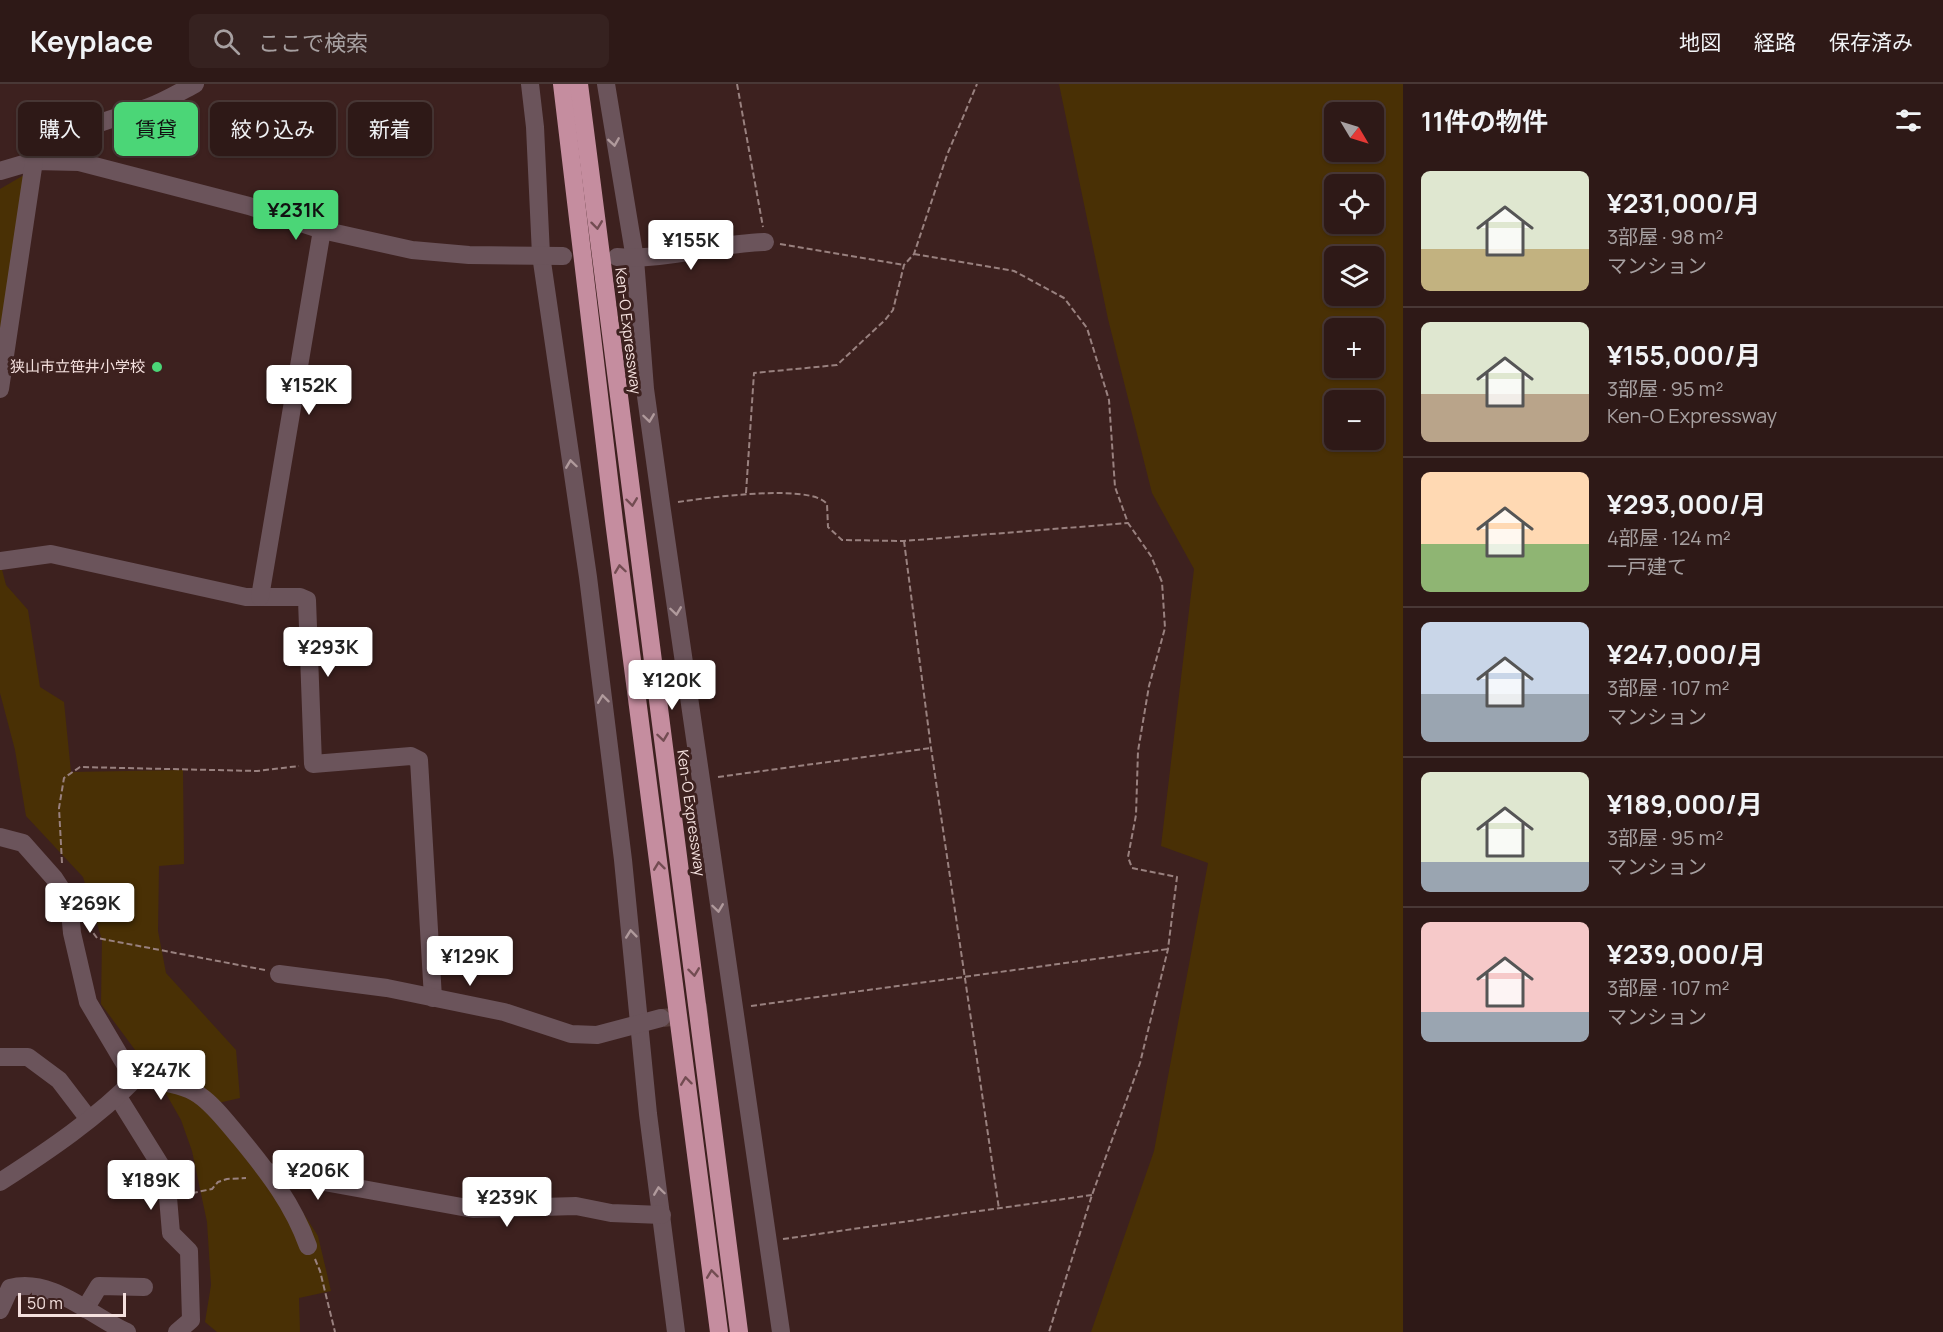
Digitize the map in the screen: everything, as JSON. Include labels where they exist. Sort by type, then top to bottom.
[{"type":"highway","points":[[562,84],[611,498],[719,1332]]},
{"type":"highway","name":"Ken-O Expressway","points":[[579,84],[739,1332]]},
{"type":"street","points":[[0,390],[38,160],[48,150],[75,134],[152,106],[195,84]]},
{"type":"street","points":[[530,84],[535,127],[541,255],[588,576],[676,1332]]},
{"type":"street","points":[[606,84],[635,259],[645,389],[660,504],[781,1332]]},
{"type":"street","points":[[0,171],[38,160],[79,162],[249,206],[322,231],[412,250],[469,255],[563,256]]},
{"type":"street","points":[[260,597],[322,231]]},
{"type":"street","points":[[617,257],[635,259],[683,254],[735,242],[765,242]]},
{"type":"street","points":[[0,561],[51,554],[246,597],[300,597],[307,600],[313,764],[411,756],[419,760],[433,998]]},
{"type":"street","points":[[0,837],[23,843],[67,897],[72,933],[88,1002],[129,1071],[137,1077],[180,1087],[199,1095],[229,1124],[269,1172],[298,1219],[308,1246]]},
{"type":"street","points":[[279,974],[387,988],[504,1012],[571,1034],[597,1035],[661,1018]]},
{"type":"street","points":[[0,1057],[28,1057],[59,1080],[88,1118]]},
{"type":"street","points":[[0,1182],[51,1149],[88,1118],[118,1097],[137,1077]]},
{"type":"street","points":[[118,1097],[166,1174],[171,1233],[189,1251],[191,1320],[177,1332]]},
{"type":"street","points":[[269,1172],[473,1209],[576,1206],[611,1213],[662,1215]]},
{"type":"street","points":[[0,1310],[10,1288],[23,1284],[53,1291],[85,1309],[115,1330]]},
{"type":"street","points":[[85,1309],[99,1286],[144,1287]]},
{"type":"path","points":[[737,84],[765,242],[904,265]]},
{"type":"path","points":[[746,493],[754,373],[837,365],[889,315],[904,265],[914,254],[947,155],[976,84]]},
{"type":"path","points":[[914,254],[1014,271],[1064,298],[1087,328],[1109,400],[1115,487],[1128,524],[1151,556],[1162,582],[1165,628],[1149,686],[1138,751],[1136,815],[1128,857],[1132,868],[1177,877],[1168,949],[1140,1063],[1092,1195],[1049,1332]]},
{"type":"path","points":[[660,504],[746,493],[816,496],[827,504],[828,527],[842,540],[904,540],[1128,524]]},
{"type":"path","points":[[904,540],[931,748],[999,1209]]},
{"type":"path","points":[[700,780],[931,748]]},
{"type":"path","points":[[279,974],[97,938],[67,897],[59,808],[64,777],[80,767],[257,771],[313,764]]},
{"type":"path","points":[[733,1009],[965,975],[1168,949]]},
{"type":"path","points":[[168,1197],[212,1189],[218,1182],[227,1179],[246,1178]]},
{"type":"path","points":[[768,1241],[1092,1195]]},
{"type":"path","points":[[308,1246],[320,1270],[335,1332]]},
{"type":"shaded area","points":[[1059,84],[1403,84],[1403,1332],[1091,1332],[1154,1151],[1208,863],[1161,846],[1194,569],[1152,493],[1108,319]]},
{"type":"shaded area","points":[[24,175],[0,387],[0,189]]},
{"type":"shaded area","points":[[0,562],[6,585],[28,610],[40,687],[64,702],[71,772],[183,770],[184,864],[159,866],[158,931],[166,973],[236,1050],[240,1098],[205,1106],[271,1163],[318,1236],[331,1291],[299,1298],[300,1332],[217,1332],[205,1322],[211,1285],[207,1222],[192,1151],[181,1120],[161,1085],[101,1004],[102,940],[83,877],[26,816],[15,750],[0,693]]},
{"type":"tunnel","points":[[663,1018],[712,1012]]},
{"type":"place","name":"狭山市立笹井小学校","points":[[157,367]]}]
